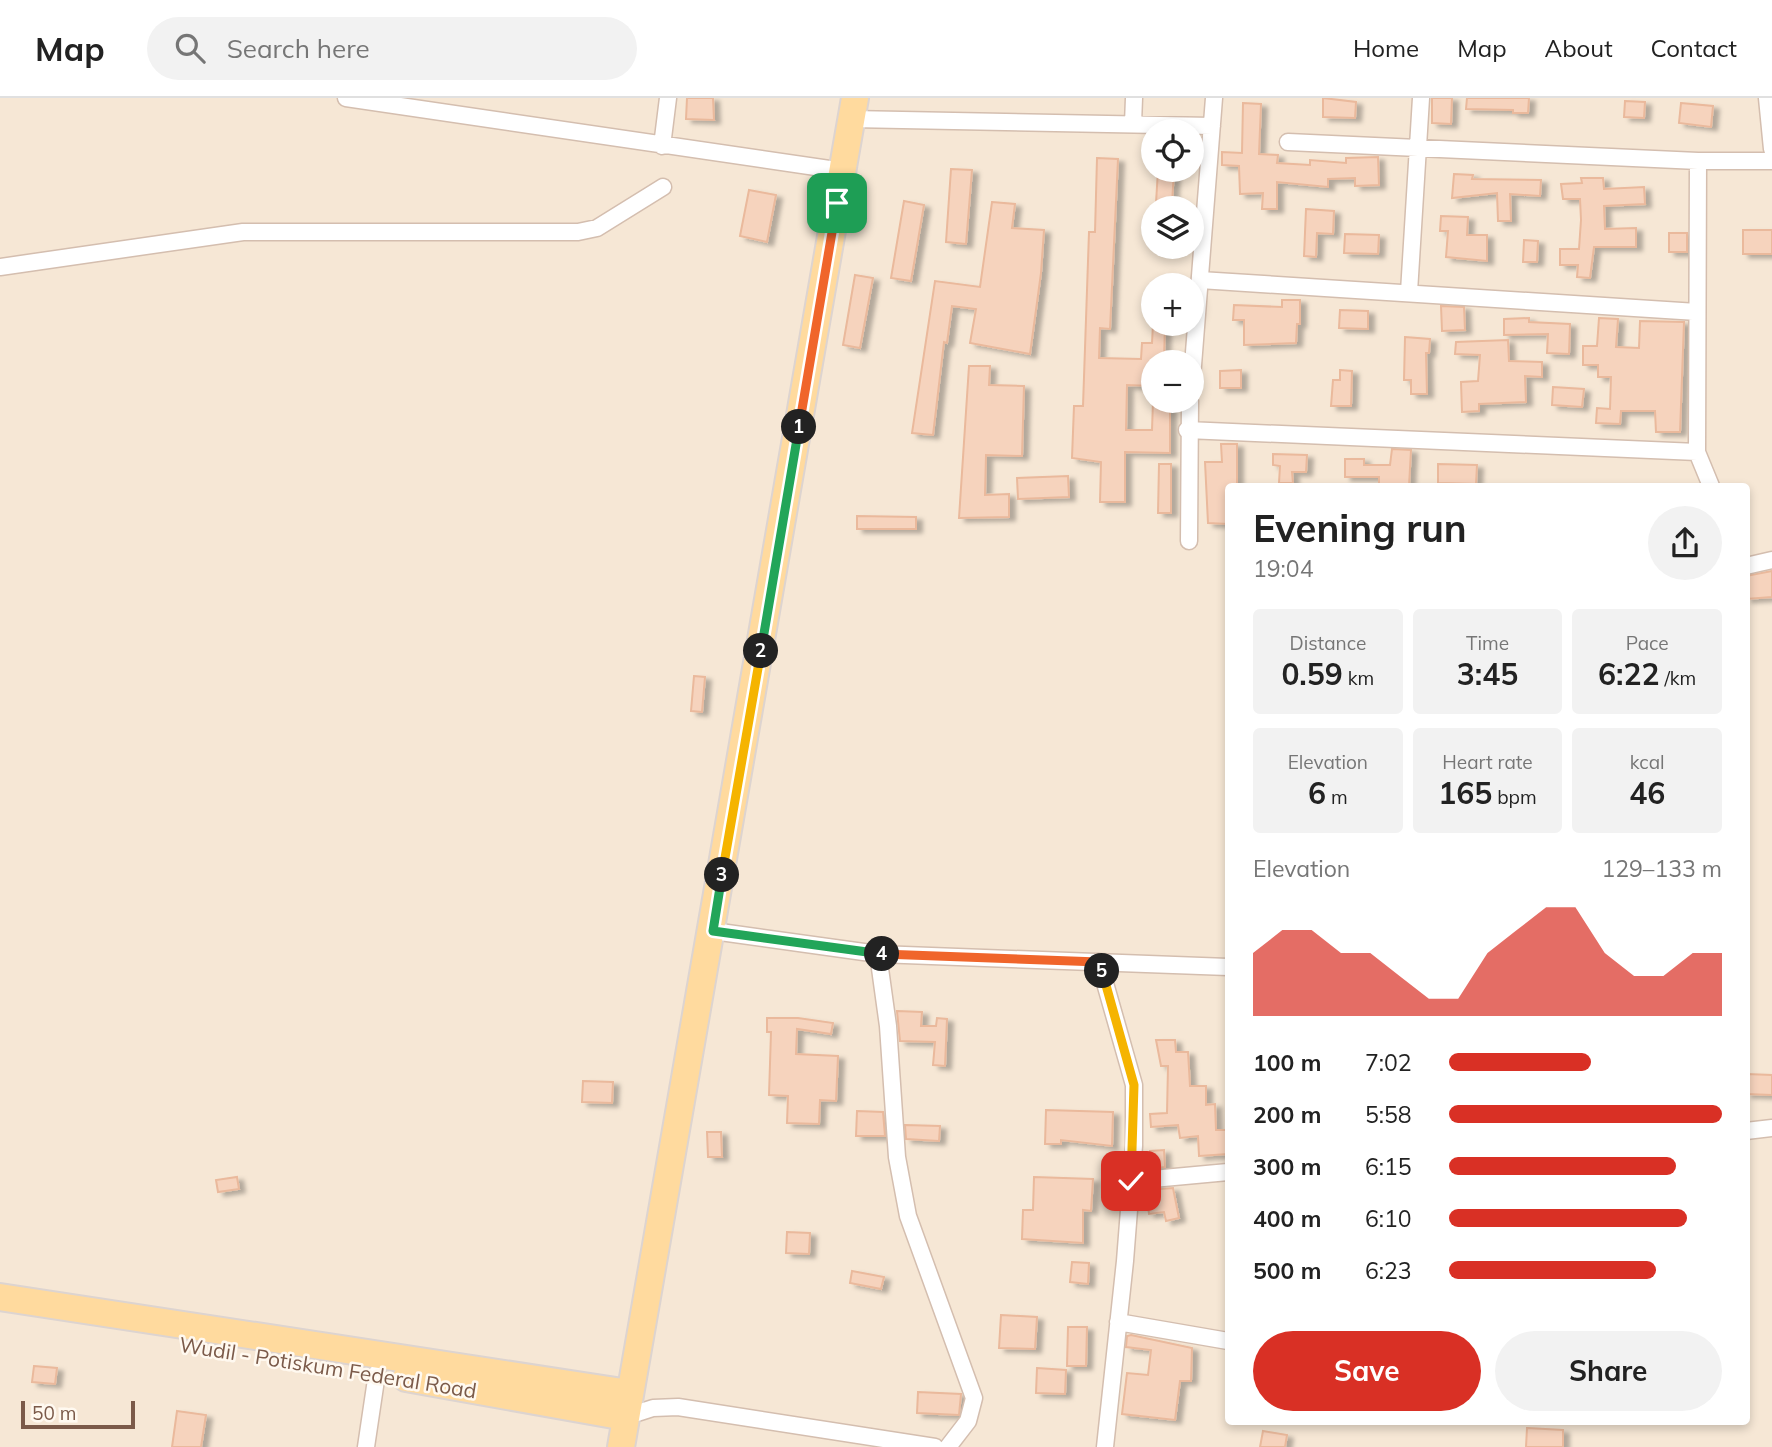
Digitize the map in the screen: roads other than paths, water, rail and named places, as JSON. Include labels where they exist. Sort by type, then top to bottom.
[{"type":"main road","points":[[621,1447],[713,931],[853,108]]},
{"type":"main road","name":"Wudil - Potiskum Federal Road","points":[[0,1297],[627,1405]]},
{"type":"main road","name":"Wudil - Potiskum Federal Road","points":[[0,1315],[377,1373],[627,1405]]},
{"type":"street","points":[[346,98],[844,171]]},
{"type":"street","points":[[662,146],[667,98]]},
{"type":"street","points":[[1133,124],[1135,98]]},
{"type":"street","points":[[1201,273],[1214,98]]},
{"type":"street","points":[[1409,292],[1421,98]]},
{"type":"street","points":[[1767,98],[1772,149]]},
{"type":"street","points":[[853,108],[1212,126]]},
{"type":"street","points":[[1288,142],[1698,161],[1772,161]]},
{"type":"street","points":[[1698,161],[1698,452],[1711,483]]},
{"type":"street","points":[[0,267],[243,232],[578,232],[597,228],[663,187]]},
{"type":"street","points":[[1204,280],[1698,312]]},
{"type":"street","points":[[1189,413],[1189,541]]},
{"type":"street","points":[[1187,430],[1698,452]]},
{"type":"street","points":[[1750,565],[1772,560]]},
{"type":"street","points":[[713,931],[878,954],[1225,967]]},
{"type":"street","points":[[878,954],[888,1026],[897,1157],[908,1216],[974,1398],[968,1421],[948,1447]]},
{"type":"street","points":[[1099,962],[1134,1085],[1131,1181],[1105,1447]]},
{"type":"street","points":[[1750,1131],[1772,1128]]},
{"type":"street","points":[[1131,1181],[1225,1172]]},
{"type":"street","points":[[1118,1322],[1225,1340]]},
{"type":"street","points":[[366,1447],[377,1373]]},
{"type":"street","points":[[627,1405],[678,1407],[935,1447]]}]
